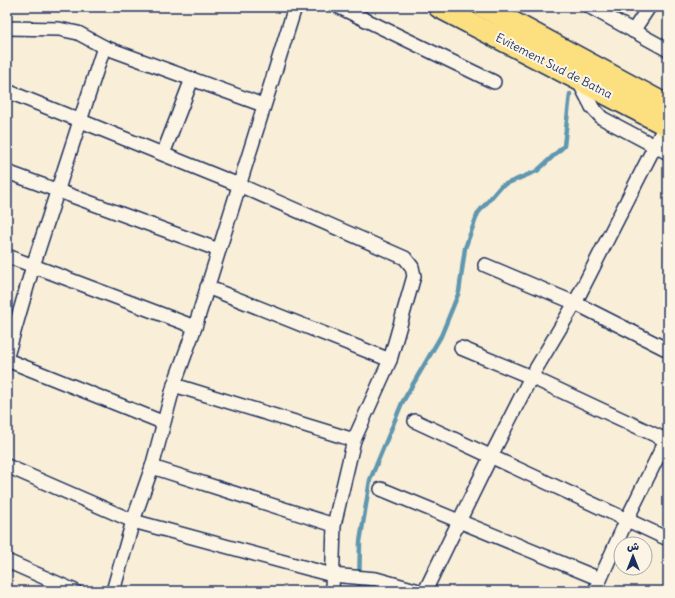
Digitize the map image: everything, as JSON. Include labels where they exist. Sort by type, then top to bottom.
[{"type":"highway","name":"Evitement Sud de Batna","points":[[439,7],[578,79],[667,119]]},
{"type":"highway","name":"Evitement Sud de Batna","points":[[484,7],[667,119]]},
{"type":"street","points":[[113,591],[133,521],[152,467],[162,422],[195,327],[294,7]]},
{"type":"street","points":[[340,7],[494,82]]},
{"type":"street","points":[[590,7],[668,50]]},
{"type":"street","points":[[633,31],[648,7]]},
{"type":"street","points":[[7,28],[68,31],[78,33],[104,47],[263,105]]},
{"type":"street","points":[[7,356],[56,191],[104,47]]},
{"type":"street","points":[[578,79],[592,107],[602,118],[668,153]]},
{"type":"street","points":[[163,154],[192,80]]},
{"type":"street","points":[[7,91],[80,119],[239,185],[405,258],[410,263],[414,276],[390,360],[354,440],[334,525],[332,591]]},
{"type":"street","points":[[425,591],[490,456],[531,377],[575,303],[667,119]]},
{"type":"street","points":[[7,172],[219,250]]},
{"type":"street","points":[[7,256],[195,327]]},
{"type":"street","points":[[485,264],[575,303],[668,350]]},
{"type":"street","points":[[207,287],[390,360]]},
{"type":"street","points":[[381,489],[459,521],[597,585],[627,519],[667,439],[531,377],[461,348]]},
{"type":"street","points":[[7,360],[162,422]]},
{"type":"street","points":[[174,385],[354,440]]},
{"type":"street","points":[[415,421],[668,539]]},
{"type":"street","points":[[7,466],[133,521],[332,575],[376,579],[418,591]]},
{"type":"street","points":[[152,467],[334,525]]},
{"type":"street","points":[[7,561],[75,591]]},
{"type":"waterway","points":[[359,591],[360,542],[370,480],[402,403],[441,336],[459,292],[465,248],[478,213],[501,186],[537,171],[564,146],[570,94]]}]
